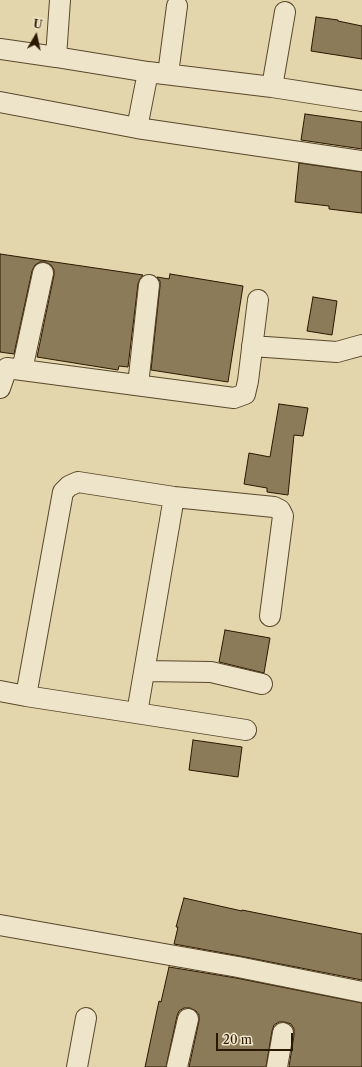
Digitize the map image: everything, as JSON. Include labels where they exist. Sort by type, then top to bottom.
[{"type":"street","points":[[56,57],[60,0]]},
{"type":"street","points":[[168,74],[177,6]]},
{"type":"street","points":[[272,87],[285,12]]},
{"type":"street","points":[[0,49],[148,72],[272,87],[362,101]]},
{"type":"street","points":[[138,128],[148,72]]},
{"type":"street","points":[[0,102],[138,128],[362,161]]},
{"type":"street","points":[[0,388],[9,368],[43,273]]},
{"type":"street","points":[[138,385],[149,285]]},
{"type":"street","points":[[9,368],[234,398],[245,394],[248,382],[258,300]]},
{"type":"street","points":[[252,346],[337,352],[362,345]]},
{"type":"street","points":[[26,696],[63,492],[69,486],[78,482],[174,497],[274,507],[280,510],[283,516],[270,616]]},
{"type":"street","points":[[137,713],[174,497]]},
{"type":"street","points":[[145,671],[211,672],[262,684]]},
{"type":"street","points":[[0,691],[246,730]]},
{"type":"street","points":[[0,925],[238,967],[362,992]]},
{"type":"street","points":[[77,1067],[86,1018]]},
{"type":"street","points":[[177,1067],[188,1018]]},
{"type":"street","points":[[277,1067],[283,1033]]},
{"type":"building","points":[[316,17],[338,20],[362,26],[362,59],[311,51]]},
{"type":"building","points":[[305,114],[362,122],[362,149],[301,140]]},
{"type":"building","points":[[299,163],[362,172],[362,213],[329,209],[329,206],[295,202]]},
{"type":"building","points":[[0,254],[143,275],[138,284],[128,367],[119,366],[118,370],[37,357],[54,275],[54,270],[51,265],[45,262],[40,262],[35,265],[32,271],[14,354],[0,352]]},
{"type":"building","points":[[170,274],[243,286],[228,382],[151,370],[160,286],[160,281],[157,277],[169,279]]},
{"type":"building","points":[[313,297],[337,301],[332,335],[307,331]]},
{"type":"building","points":[[279,404],[308,408],[303,436],[294,435],[288,495],[267,492],[267,488],[244,484],[249,453],[270,457]]},
{"type":"building","points":[[225,630],[270,638],[264,673],[219,662]]},
{"type":"building","points":[[193,740],[242,747],[238,777],[189,770]]},
{"type":"building","points":[[184,898],[242,911],[362,934],[362,980],[174,944],[178,927],[176,927]]},
{"type":"building","points":[[169,967],[236,978],[362,1003],[362,1067],[289,1067],[294,1029],[291,1024],[279,1022],[274,1025],[272,1031],[266,1067],[189,1067],[199,1015],[196,1011],[190,1008],[184,1008],[179,1011],[177,1016],[166,1067],[145,1067],[159,1001],[161,1002]]}]
